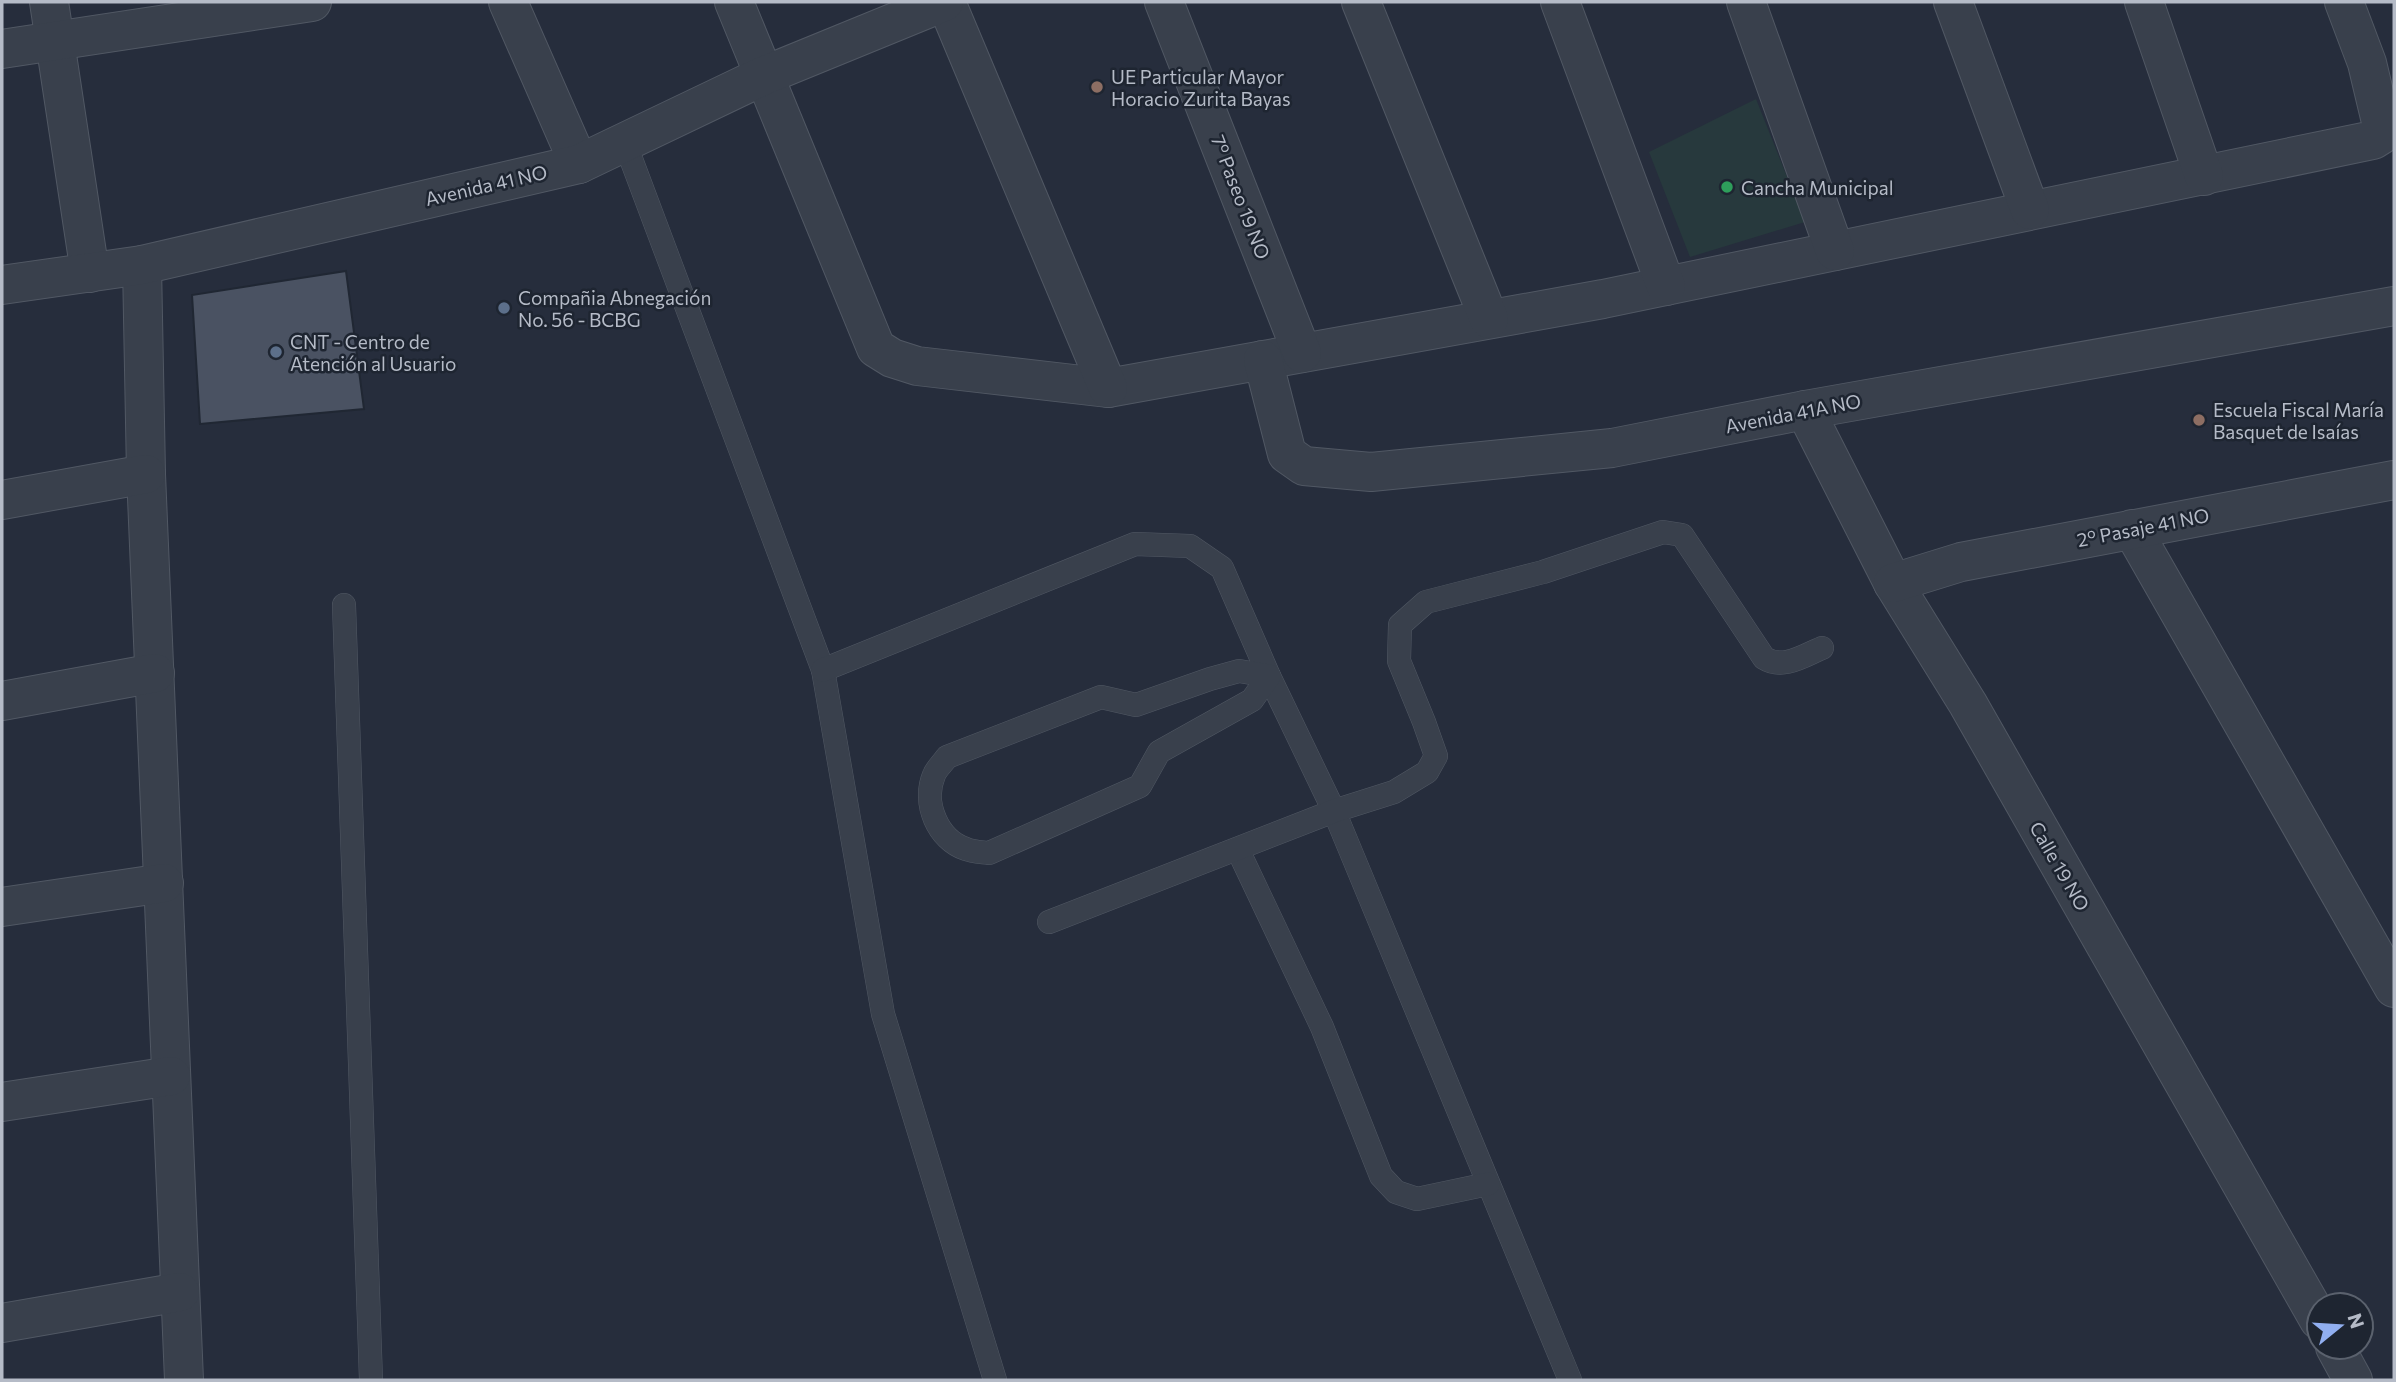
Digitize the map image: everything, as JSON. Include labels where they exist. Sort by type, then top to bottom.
[{"type":"street","points":[[49,2],[90,273]]},
{"type":"street","points":[[2,49],[266,6],[312,2]]},
{"type":"street","points":[[508,2],[579,164]]},
{"type":"street","points":[[734,2],[876,348],[892,358],[917,366],[1108,388],[1666,286],[2373,140],[2381,135],[2382,126],[2380,60],[2344,2]]},
{"type":"street","points":[[945,2],[1108,388]]},
{"type":"street","name":"Avenida 41 NO","points":[[2,285],[142,265],[579,164],[763,76],[945,2]]},
{"type":"street","name":"7º Paseo 19 NO","points":[[1164,2],[1302,353]]},
{"type":"street","points":[[1361,2],[1489,319]]},
{"type":"street","points":[[1560,2],[1666,286]]},
{"type":"street","points":[[1746,2],[1835,251]]},
{"type":"street","points":[[1953,2],[2030,210]]},
{"type":"street","points":[[2144,2],[2204,176]]},
{"type":"street","points":[[142,265],[146,474],[184,1380]]},
{"type":"street","name":"Avenida 41A NO","points":[[1263,360],[1287,454],[1304,466],[1371,472],[1612,448],[1805,410],[2394,306]]},
{"type":"street","name":"Calle 19 NO","points":[[1805,410],[1893,583],[1968,704],[2305,1295]]},
{"type":"street","points":[[2,500],[146,474]]},
{"type":"street","name":"2º Pasaje 41 NO","points":[[1893,583],[1961,562],[2394,480]]},
{"type":"street","points":[[2132,529],[2394,988]]},
{"type":"street","points":[[2,701],[155,673]]},
{"type":"street","points":[[2,907],[163,883]]},
{"type":"street","points":[[2,1102],[171,1076]]},
{"type":"street","points":[[2,1323],[180,1292]]},
{"type":"street","points":[[2342,1361],[2354,1380]]},
{"type":"lane","points":[[625,143],[823,670],[883,1014],[995,1380]]},
{"type":"lane","points":[[1049,922],[1334,811],[1394,792],[1427,772],[1436,756],[1399,661],[1400,625],[1426,602],[1543,572],[1662,532],[1682,535],[1764,658],[1772,663],[1782,664],[1822,648]]},
{"type":"lane","points":[[823,670],[1135,544],[1190,546],[1222,568],[1269,676],[1334,811],[1570,1380]]},
{"type":"lane","points":[[344,605],[371,1380]]},
{"type":"lane","points":[[1239,671],[1269,676],[1252,700],[1159,751],[1140,786],[989,853],[966,849],[947,838],[934,819],[929,797],[934,775],[947,757],[1101,697],[1136,705],[1239,671]]},
{"type":"lane","points":[[1238,849],[1322,1027],[1381,1176],[1396,1192],[1417,1199],[1488,1184]]},
{"type":"shaded area","name":"Cancha Municipal","points":[[1756,99],[1805,222],[1690,257],[1649,152]]},
{"type":"building","name":"CNT - Centro de Atención al Usuario","points":[[346,271],[364,409],[200,424],[192,295]]},
{"type":"place","name":"UE Particular Mayor Horacio Zurita Bayas","points":[[1097,87]]},
{"type":"place","name":"Cancha Municipal","points":[[1727,187]]},
{"type":"place","name":"Compañia Abnegación No. 56 - BCBG","points":[[504,308]]},
{"type":"place","name":"CNT - Centro de Atención al Usuario","points":[[276,352]]},
{"type":"place","name":"Escuela Fiscal María Basquet de Isaías","points":[[2199,420]]}]
